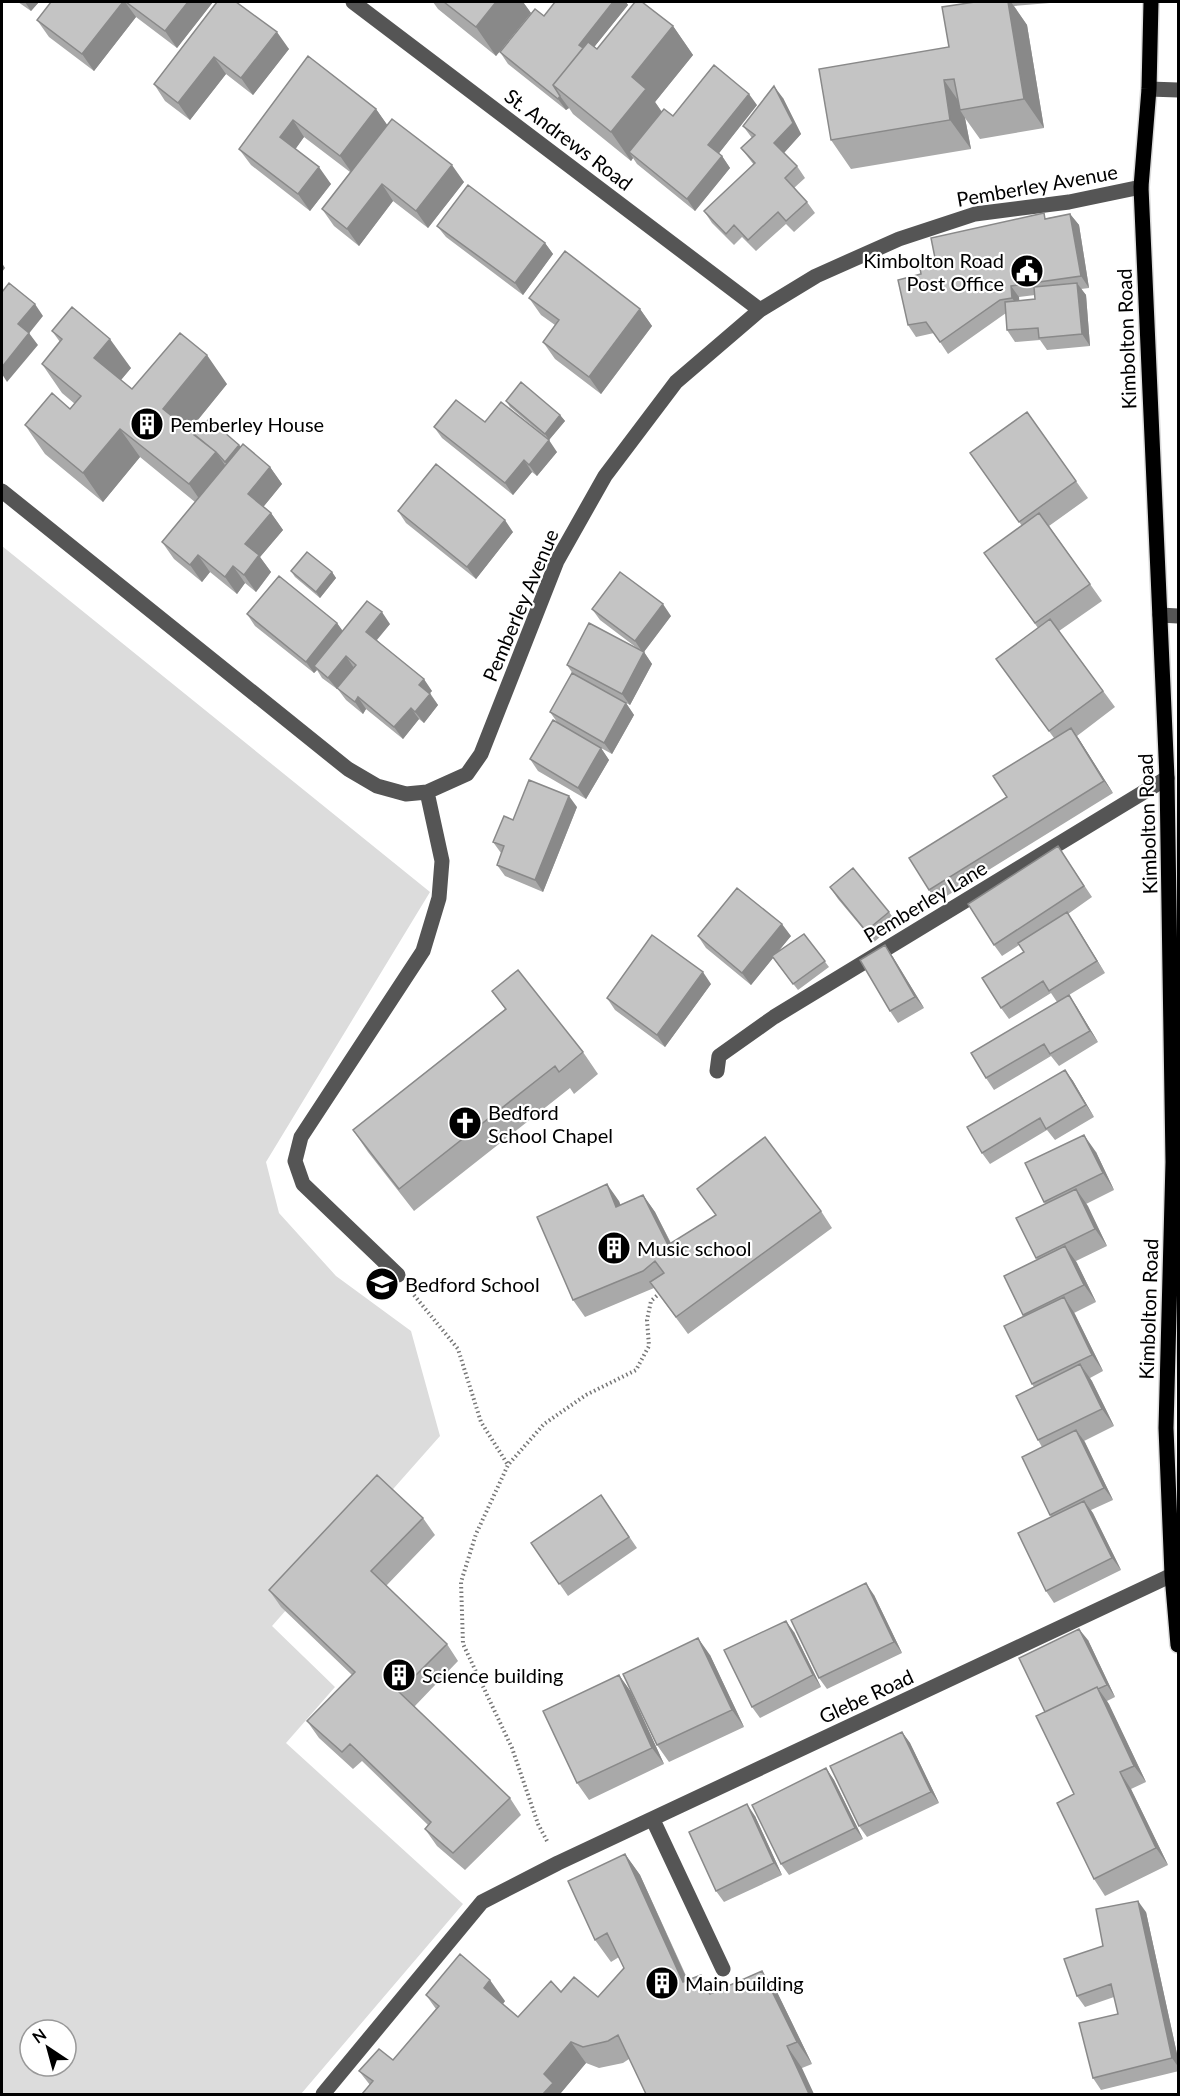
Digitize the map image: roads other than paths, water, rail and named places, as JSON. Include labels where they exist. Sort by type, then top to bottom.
[{"type":"main road","name":"Kimbolton Road","points":[[1151,2],[1149,88],[1141,187],[1175,956],[1173,1162],[1166,1428],[1172,1575],[1179,1646]]},
{"type":"street","name":"St. Andrews Road","points":[[353,2],[760,309]]},
{"type":"street","points":[[1149,88],[1179,90]]},
{"type":"street","name":"Pemberley Avenue","points":[[2,490],[348,768],[377,786],[406,794],[427,792],[467,774],[481,754],[557,561],[604,476],[676,382],[760,309],[816,276],[878,248],[975,213],[1069,202],[1141,187]]},
{"type":"street","points":[[1160,615],[1179,616]]},
{"type":"street","name":"Pemberley Lane","points":[[717,1071],[719,1056],[774,1017],[1167,778]]},
{"type":"street","points":[[398,1275],[303,1184],[295,1161],[301,1137],[423,951],[439,898],[442,861],[427,792]]},
{"type":"street","name":"Glebe Road","points":[[323,2094],[482,1902],[558,1863],[1172,1575]]},
{"type":"street","points":[[653,1820],[723,1969]]},
{"type":"place","name":"Kimbolton Road Post Office","points":[[1027,271]]},
{"type":"place","name":"Pemberley House","points":[[147,424]]},
{"type":"place","name":"Bedford School Chapel","points":[[465,1123]]},
{"type":"place","name":"Music school","points":[[614,1248]]},
{"type":"place","name":"Bedford School","points":[[382,1284]]},
{"type":"place","name":"Science building","points":[[399,1675]]},
{"type":"place","name":"Main building","points":[[662,1983]]}]
